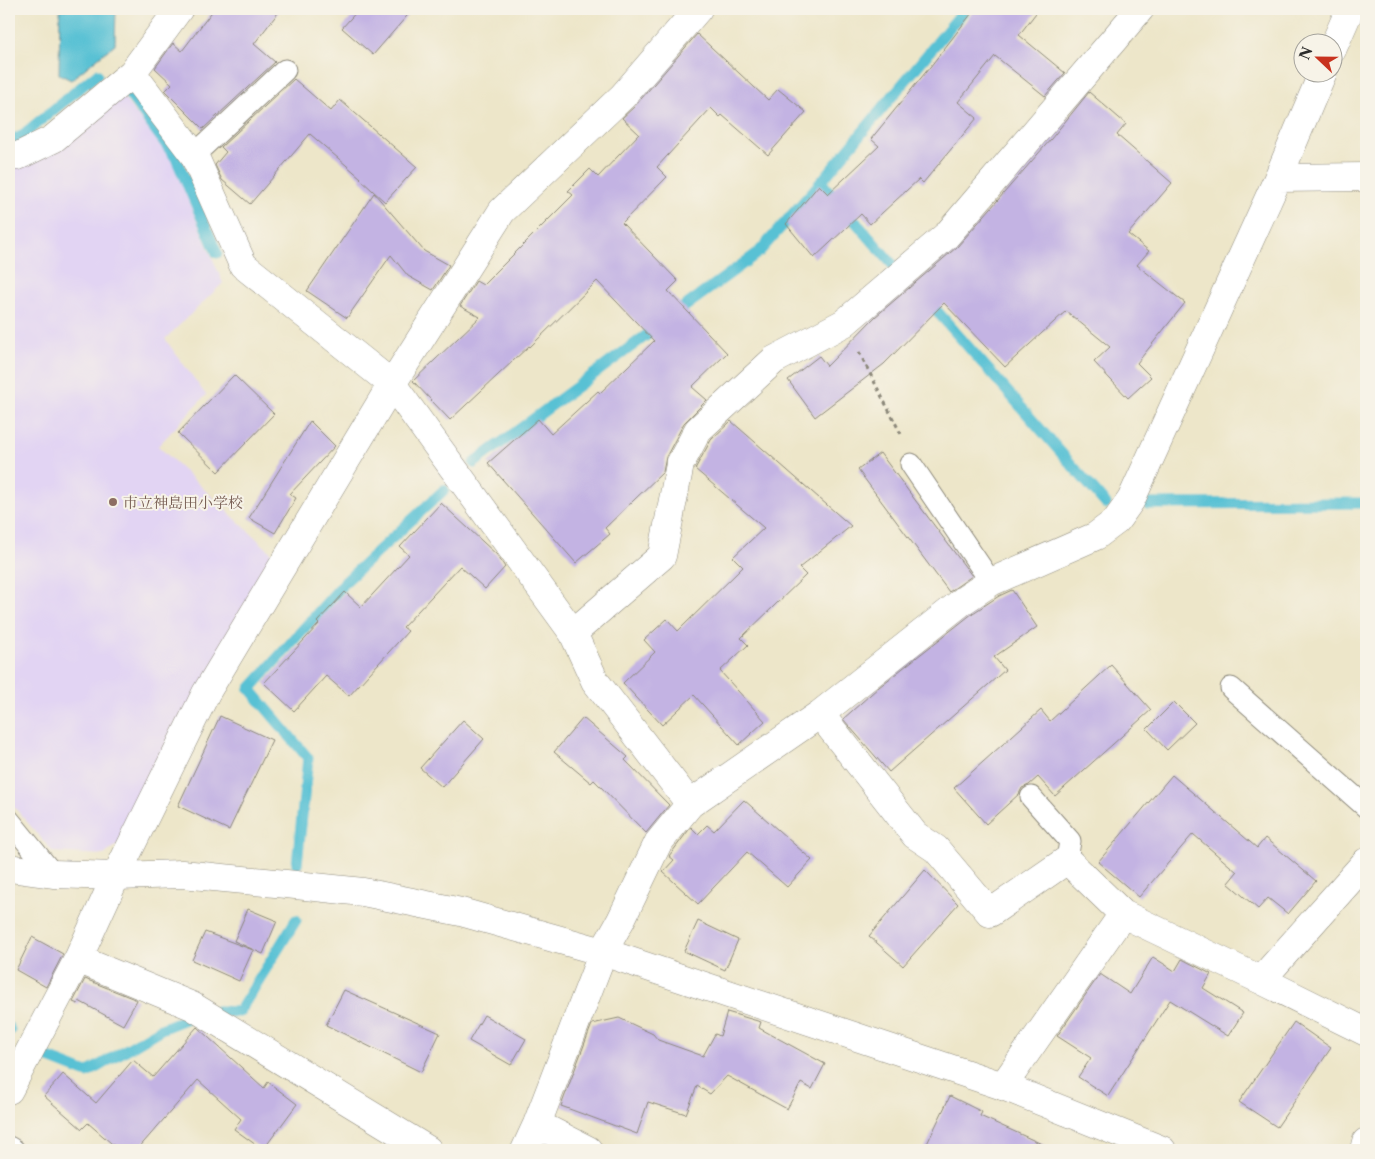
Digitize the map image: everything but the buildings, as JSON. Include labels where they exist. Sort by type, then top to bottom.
[{"type":"street","points":[[9,156],[18,156],[53,139],[132,73],[179,9]]},
{"type":"street","points":[[9,1090],[78,959],[116,876],[206,693],[392,384],[502,211],[623,96],[698,9]]},
{"type":"street","points":[[573,633],[662,556],[680,464],[698,430],[774,360],[844,323],[947,235],[1140,9]]},
{"type":"street","points":[[1340,32],[1350,9]]},
{"type":"street","points":[[132,73],[194,155],[243,265],[392,384],[573,633],[594,682],[690,804]]},
{"type":"street","points":[[525,1150],[537,1124],[603,952],[621,920],[658,843],[690,804],[820,714],[964,600],[991,582],[1096,536],[1116,521],[1131,500],[1278,178],[1319,82]]},
{"type":"street","points":[[1278,178],[1366,177]]},
{"type":"street","points":[[820,714],[915,835],[936,849],[990,913],[1067,860],[1123,914],[1366,1032]]},
{"type":"street","points":[[1261,980],[1366,862]]},
{"type":"street","points":[[9,868],[53,874],[116,876],[182,874],[364,892],[461,912],[603,952],[1003,1086],[1162,1150]]},
{"type":"street","points":[[1003,1086],[1123,914]]},
{"type":"street","points":[[78,959],[192,1006],[428,1150]]},
{"type":"street","points":[[537,1124],[588,1150]]},
{"type":"street","points":[[1364,1150],[1366,1142]]},
{"type":"lane","points":[[194,155],[285,70]]},
{"type":"lane","points":[[911,464],[991,582]]},
{"type":"lane","points":[[1231,688],[1366,807]]},
{"type":"lane","points":[[1031,798],[1070,841],[1067,860]]},
{"type":"lane","points":[[9,820],[53,874]]},
{"type":"lane","points":[[9,1147],[14,1150]]},
{"type":"path","points":[[844,323],[912,455],[911,464]]},
{"type":"shaded area","name":"市立神島田小学校","points":[[121,95],[170,157],[223,283],[165,339],[206,395],[158,446],[276,557],[122,841],[104,855],[53,852],[9,801],[9,168]]},
{"type":"water","points":[[60,9],[116,9],[115,44],[71,80],[59,74]]},
{"type":"waterway","points":[[672,316],[759,252],[821,182],[965,9]]},
{"type":"waterway","points":[[9,138],[19,138],[97,74]]},
{"type":"waterway","points":[[129,94],[176,158],[217,253]]},
{"type":"waterway","points":[[821,182],[893,265]]},
{"type":"waterway","points":[[928,301],[1106,504]]},
{"type":"waterway","points":[[474,463],[659,326]]},
{"type":"waterway","points":[[297,864],[308,758],[250,689],[346,581],[444,490]]},
{"type":"waterway","points":[[1148,504],[1366,503]]},
{"type":"waterway","points":[[217,1011],[239,1012],[296,920]]},
{"type":"waterway","points":[[46,1057],[87,1073],[161,1029],[193,1016]]},
{"type":"place","name":"市立神島田小学校","points":[[113,502]]}]
